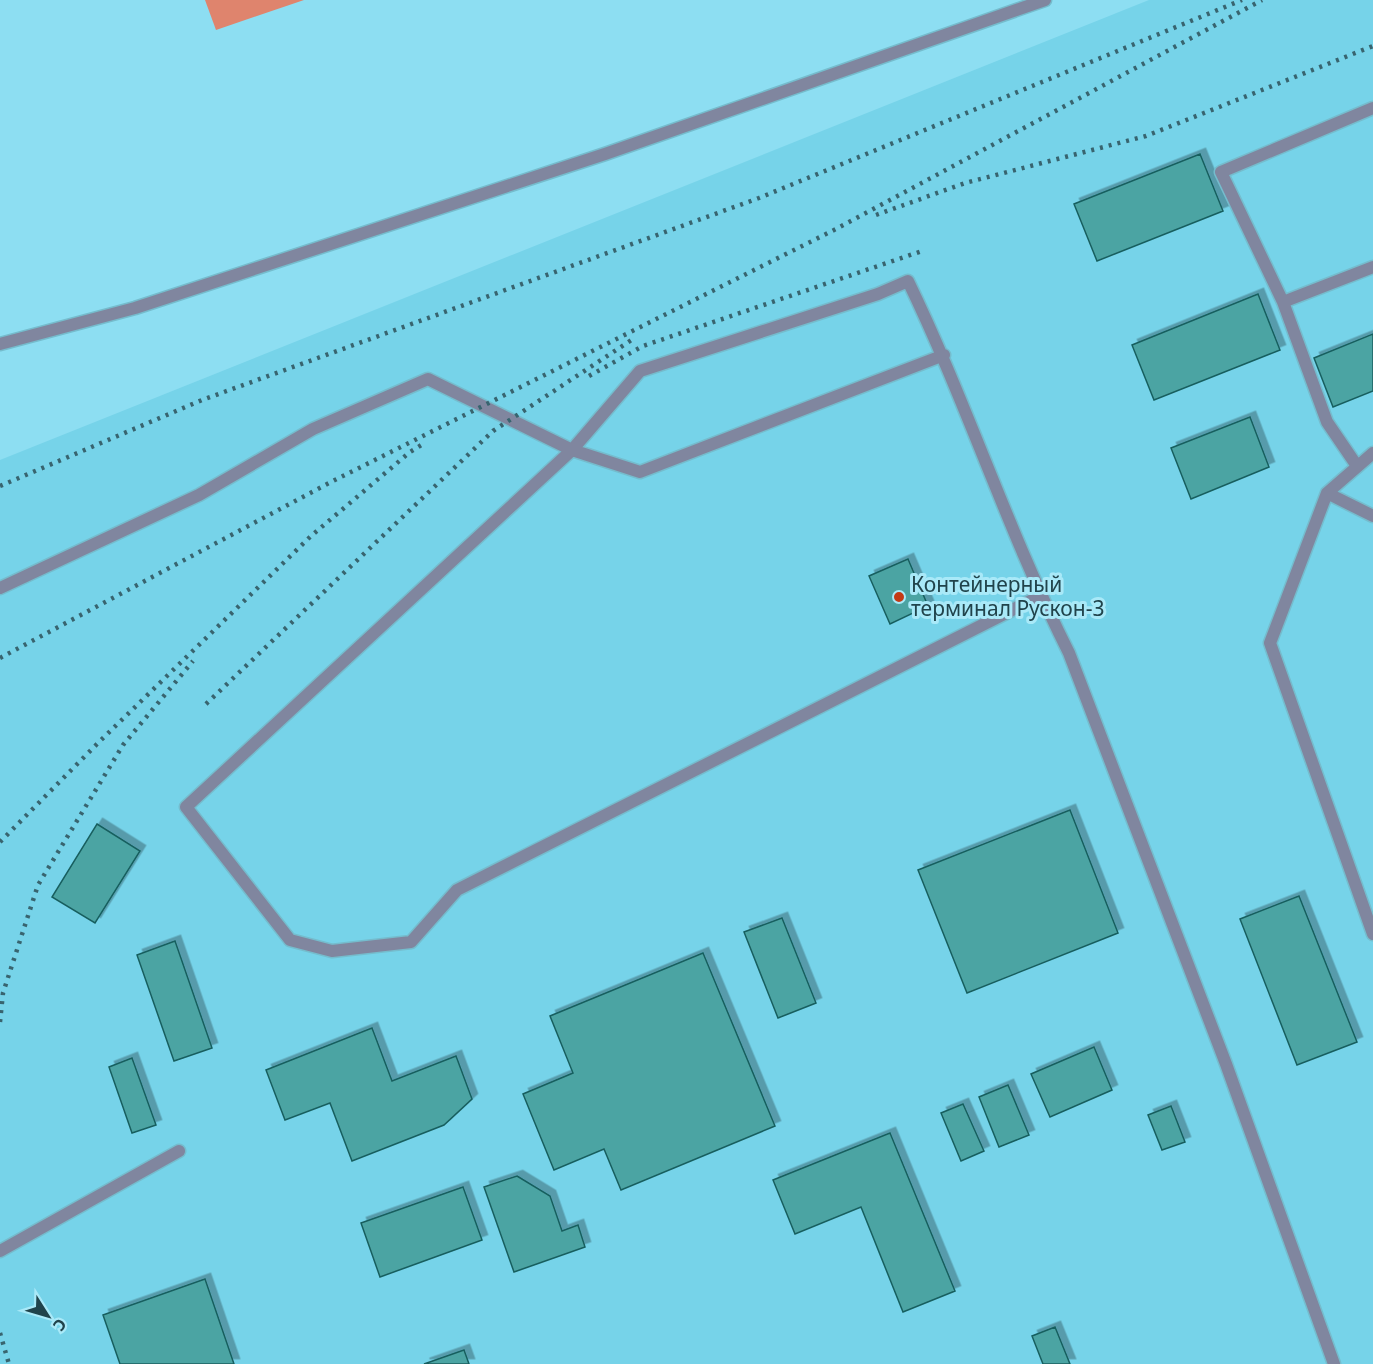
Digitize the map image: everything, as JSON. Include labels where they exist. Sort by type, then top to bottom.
[{"type":"street","points":[[0,344],[135,308],[448,205],[605,153],[1045,0]]},
{"type":"street","points":[[1357,466],[1327,422],[1283,302],[1221,172],[1373,108]]},
{"type":"street","points":[[1283,302],[1373,267]]},
{"type":"street","points":[[1040,596],[457,890],[411,942],[332,951],[290,939],[186,807],[572,450],[640,370],[878,294],[908,281],[944,355],[1040,596],[1069,653],[1218,1042],[1334,1364]]},
{"type":"street","points":[[0,588],[200,495],[313,429],[428,379],[572,450],[640,472],[944,355]]},
{"type":"street","points":[[1373,453],[1327,492],[1270,644],[1373,934]]},
{"type":"street","points":[[1327,492],[1373,516]]},
{"type":"street","points":[[0,1251],[179,1151]]},
{"type":"shaded area","points":[[205,0],[304,0],[216,30]]},
{"type":"shaded area","points":[[1149,0],[1373,0],[1373,1364],[0,1364],[0,460]]},
{"type":"building","points":[[1200,154],[1223,211],[1097,261],[1074,204]]},
{"type":"building","points":[[1258,294],[1280,350],[1154,400],[1132,345]]},
{"type":"building","points":[[1373,334],[1373,391],[1333,407],[1314,358]]},
{"type":"building","points":[[1250,417],[1269,467],[1191,499],[1171,448]]},
{"type":"building","points":[[908,559],[928,606],[890,624],[869,576]]},
{"type":"building","points":[[1070,810],[1118,933],[967,993],[918,870]]},
{"type":"building","points":[[97,824],[140,851],[95,923],[52,897]]},
{"type":"building","points":[[1299,896],[1357,1042],[1297,1065],[1240,919]]},
{"type":"building","points":[[782,918],[816,1003],[778,1018],[744,932]]},
{"type":"building","points":[[175,941],[212,1048],[174,1061],[137,955]]},
{"type":"building","points":[[703,953],[775,1126],[621,1190],[604,1149],[554,1170],[523,1094],[573,1073],[550,1016]]},
{"type":"building","points":[[372,1028],[392,1081],[456,1056],[472,1099],[444,1125],[352,1161],[330,1103],[285,1120],[266,1070]]},
{"type":"building","points":[[1094,1047],[1112,1090],[1050,1117],[1031,1074]]},
{"type":"building","points":[[132,1058],[156,1125],[132,1133],[109,1067]]},
{"type":"building","points":[[1008,1085],[1029,1135],[999,1147],[979,1097]]},
{"type":"building","points":[[963,1104],[984,1151],[961,1161],[941,1113]]},
{"type":"building","points":[[1171,1106],[1185,1142],[1162,1150],[1148,1115]]},
{"type":"building","points":[[890,1133],[955,1291],[903,1312],[861,1207],[795,1234],[773,1180]]},
{"type":"building","points":[[517,1176],[550,1196],[562,1231],[578,1225],[585,1247],[514,1272],[484,1187]]},
{"type":"building","points":[[463,1187],[482,1240],[380,1277],[361,1223]]},
{"type":"building","points":[[205,1279],[234,1364],[120,1364],[103,1315]]},
{"type":"building","points":[[1055,1327],[1070,1364],[1043,1364],[1032,1336]]},
{"type":"building","points":[[464,1350],[469,1364],[424,1364]]},
{"type":"railway","points":[[0,486],[202,400],[759,198],[1242,0]]},
{"type":"railway","points":[[0,658],[329,483],[836,229],[1262,0]]},
{"type":"railway","points":[[876,215],[965,183],[1146,136],[1373,46]]},
{"type":"railway","points":[[589,376],[643,346],[925,250]]},
{"type":"railway","points":[[206,704],[493,431],[633,339]]},
{"type":"railway","points":[[0,842],[98,743],[311,536],[410,452],[423,444]]},
{"type":"railway","points":[[0,1022],[3,993],[38,885],[123,745],[193,661]]},
{"type":"railway","points":[[0,1333],[9,1364]]},
{"type":"place","name":"Контейнерный терминал Рускон-3","points":[[899,597]]}]
